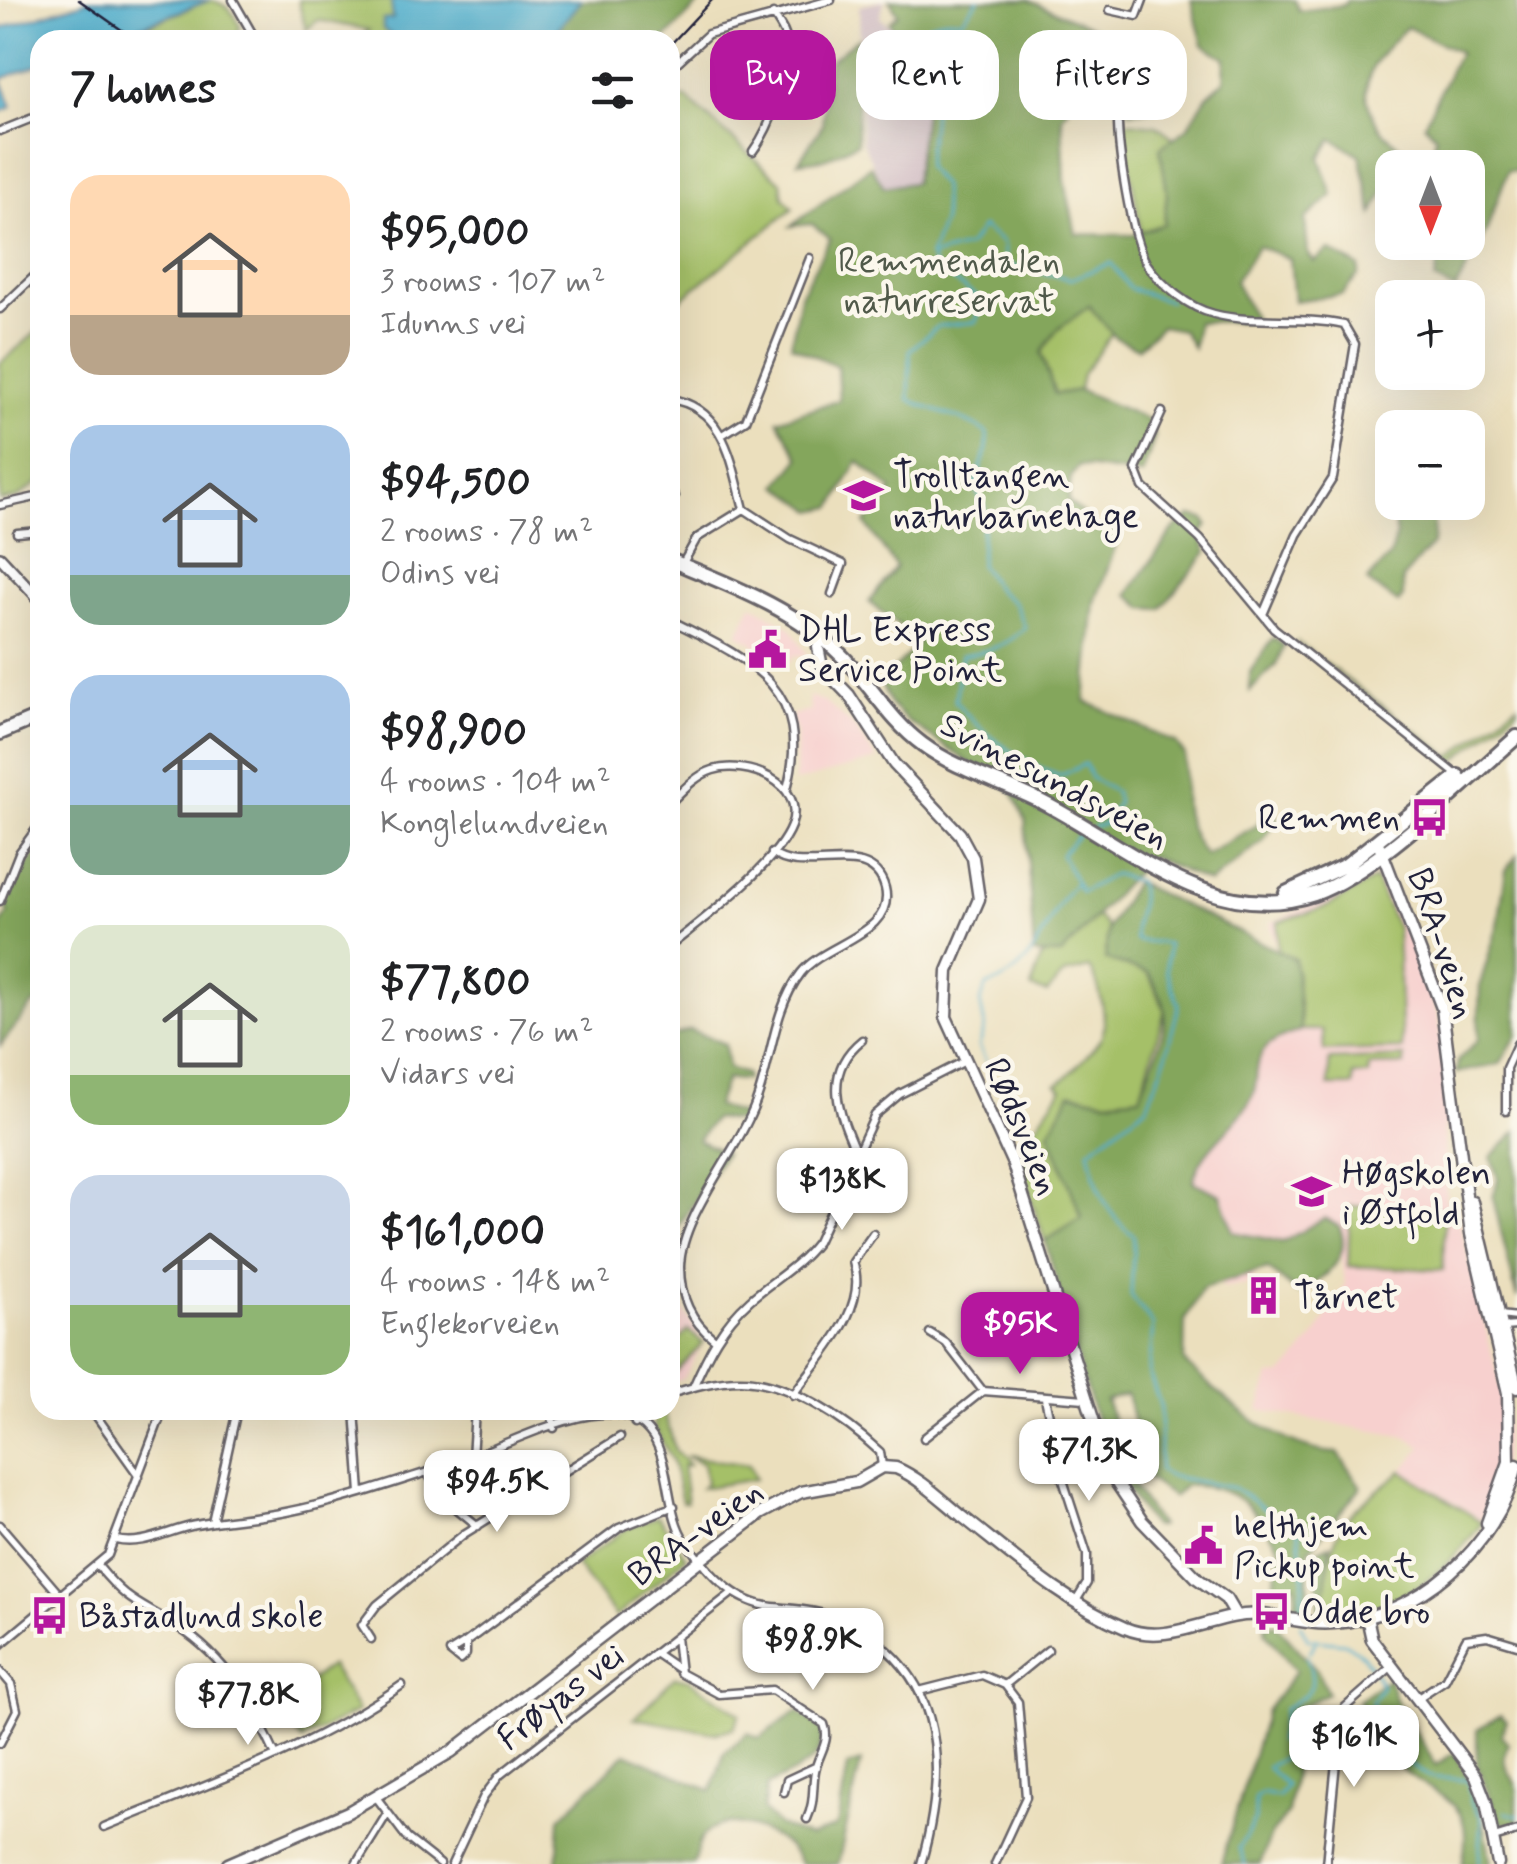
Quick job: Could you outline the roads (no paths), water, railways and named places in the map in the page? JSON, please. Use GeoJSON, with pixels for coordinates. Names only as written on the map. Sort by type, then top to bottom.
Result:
{"type":"FeatureCollection","features":[{"type":"Feature","properties":{"kind":"highway"},"geometry":{"type":"LineString","coordinates":[[680,565],[759,599],[828,642]]}},
{"type":"Feature","properties":{"kind":"highway","name":"Svinesundsveien"},"geometry":{"type":"LineString","coordinates":[[828,642],[923,744],[1086,826],[1190,886],[1239,898],[1289,892],[1313,884],[1379,847],[1517,734]]}},
{"type":"Feature","properties":{"kind":"highway"},"geometry":{"type":"LineString","coordinates":[[0,733],[30,720]]}},
{"type":"Feature","properties":{"kind":"highway","name":"Svinesundsveien"},"geometry":{"type":"LineString","coordinates":[[1379,847],[1458,776],[1517,734]]}},
{"type":"Feature","properties":{"kind":"main road","name":"Rødsveien"},"geometry":{"type":"LineString","coordinates":[[828,642],[818,647],[821,662],[894,764],[960,834],[973,858],[979,901],[948,971],[944,1000],[963,1062],[1014,1164],[1104,1457],[1125,1500],[1187,1568],[1226,1599],[1236,1616]]}},
{"type":"Feature","properties":{"kind":"main road","name":"BRA-veien"},"geometry":{"type":"LineString","coordinates":[[1379,847],[1442,1008],[1471,1234],[1496,1319],[1508,1393],[1511,1434],[1505,1476],[1481,1538]]}},
{"type":"Feature","properties":{"kind":"main road","name":"BRA-veien"},"geometry":{"type":"LineString","coordinates":[[1496,1319],[1504,1328],[1517,1388]]}},
{"type":"Feature","properties":{"kind":"main road","name":"BRA-veien"},"geometry":{"type":"LineString","coordinates":[[228,1864],[376,1797],[494,1722],[701,1559],[781,1502],[813,1489],[856,1482],[882,1467],[903,1471],[1076,1602],[1123,1627],[1147,1634],[1236,1616],[1332,1624],[1367,1617],[1426,1592],[1460,1564],[1500,1512],[1517,1465]]}},
{"type":"Feature","properties":{"kind":"main road"},"geometry":{"type":"LineString","coordinates":[[1367,1617],[1366,1627],[1388,1669],[1418,1698],[1476,1776],[1498,1864]]}},
{"type":"Feature","properties":{"kind":"street"},"geometry":{"type":"LineString","coordinates":[[233,0],[250,30]]}},
{"type":"Feature","properties":{"kind":"street"},"geometry":{"type":"LineString","coordinates":[[680,59],[708,34],[831,0]]}},
{"type":"Feature","properties":{"kind":"street"},"geometry":{"type":"LineString","coordinates":[[1110,10],[1138,16],[1144,0]]}},
{"type":"Feature","properties":{"kind":"street"},"geometry":{"type":"LineString","coordinates":[[753,151],[765,130],[787,55],[786,34],[774,14]]}},
{"type":"Feature","properties":{"kind":"street"},"geometry":{"type":"LineString","coordinates":[[0,130],[30,119]]}},
{"type":"Feature","properties":{"kind":"street"},"geometry":{"type":"LineString","coordinates":[[1119,120],[1141,249],[1163,281],[1204,311],[1333,322],[1344,325],[1355,344],[1330,485],[1297,536],[1264,612]]}},
{"type":"Feature","properties":{"kind":"street"},"geometry":{"type":"LineString","coordinates":[[722,434],[746,420],[810,258]]}},
{"type":"Feature","properties":{"kind":"street"},"geometry":{"type":"LineString","coordinates":[[0,309],[30,280]]}},
{"type":"Feature","properties":{"kind":"street"},"geometry":{"type":"LineString","coordinates":[[680,403],[704,413],[722,434],[744,510],[790,539],[843,564],[832,594]]}},
{"type":"Feature","properties":{"kind":"street"},"geometry":{"type":"LineString","coordinates":[[1162,412],[1140,456],[1139,482],[1200,539],[1288,640],[1452,767],[1458,776]]}},
{"type":"Feature","properties":{"kind":"street"},"geometry":{"type":"LineString","coordinates":[[0,505],[30,498]]}},
{"type":"Feature","properties":{"kind":"street"},"geometry":{"type":"LineString","coordinates":[[680,558],[697,538],[744,510]]}},
{"type":"Feature","properties":{"kind":"street"},"geometry":{"type":"LineString","coordinates":[[18,533],[30,532]]}},
{"type":"Feature","properties":{"kind":"street"},"geometry":{"type":"LineString","coordinates":[[0,557],[30,589]]}},
{"type":"Feature","properties":{"kind":"street"},"geometry":{"type":"LineString","coordinates":[[680,625],[735,652],[778,689],[792,727],[792,768],[786,791],[791,825],[772,853],[680,937]]}},
{"type":"Feature","properties":{"kind":"street"},"geometry":{"type":"LineString","coordinates":[[680,794],[702,775],[723,768],[776,779],[786,791]]}},
{"type":"Feature","properties":{"kind":"street"},"geometry":{"type":"LineString","coordinates":[[0,901],[19,853],[30,838]]}},
{"type":"Feature","properties":{"kind":"street"},"geometry":{"type":"LineString","coordinates":[[714,1339],[690,1315],[684,1292],[680,1267],[690,1227],[756,1103],[790,987],[825,951],[879,922],[886,904],[879,875],[868,864],[854,861],[792,865],[772,853]]}},
{"type":"Feature","properties":{"kind":"street"},"geometry":{"type":"LineString","coordinates":[[857,1156],[836,1104],[836,1088],[844,1061],[862,1040]]}},
{"type":"Feature","properties":{"kind":"street"},"geometry":{"type":"LineString","coordinates":[[1506,1110],[1506,1068],[1517,1044]]}},
{"type":"Feature","properties":{"kind":"street"},"geometry":{"type":"LineString","coordinates":[[693,1387],[714,1339],[751,1300],[804,1260],[830,1218],[875,1115],[888,1101],[963,1062]]}},
{"type":"Feature","properties":{"kind":"street"},"geometry":{"type":"LineString","coordinates":[[793,1395],[855,1301],[859,1278],[853,1262],[874,1234]]}},
{"type":"Feature","properties":{"kind":"street"},"geometry":{"type":"LineString","coordinates":[[1496,1319],[1517,1317]]}},
{"type":"Feature","properties":{"kind":"street"},"geometry":{"type":"LineString","coordinates":[[1504,1328],[1517,1326]]}},
{"type":"Feature","properties":{"kind":"street"},"geometry":{"type":"LineString","coordinates":[[930,1333],[946,1344],[982,1391]]}},
{"type":"Feature","properties":{"kind":"street"},"geometry":{"type":"LineString","coordinates":[[680,1391],[743,1380],[793,1395],[871,1444],[880,1452],[882,1467]]}},
{"type":"Feature","properties":{"kind":"street"},"geometry":{"type":"LineString","coordinates":[[924,1438],[982,1391],[1085,1398]]}},
{"type":"Feature","properties":{"kind":"street"},"geometry":{"type":"LineString","coordinates":[[1045,1398],[1064,1486],[1087,1554],[1086,1583],[1076,1602]]}},
{"type":"Feature","properties":{"kind":"street"},"geometry":{"type":"LineString","coordinates":[[99,1420],[139,1476]]}},
{"type":"Feature","properties":{"kind":"street"},"geometry":{"type":"LineString","coordinates":[[0,1645],[98,1566],[116,1540],[159,1420]]}},
{"type":"Feature","properties":{"kind":"street"},"geometry":{"type":"LineString","coordinates":[[212,1522],[235,1420]]}},
{"type":"Feature","properties":{"kind":"street"},"geometry":{"type":"LineString","coordinates":[[356,1420],[361,1492]]}},
{"type":"Feature","properties":{"kind":"street"},"geometry":{"type":"LineString","coordinates":[[472,1458],[474,1420]]}},
{"type":"Feature","properties":{"kind":"street"},"geometry":{"type":"LineString","coordinates":[[553,1420],[554,1428]]}},
{"type":"Feature","properties":{"kind":"street"},"geometry":{"type":"LineString","coordinates":[[116,1540],[136,1542],[212,1522],[290,1511],[472,1458],[584,1420]]}},
{"type":"Feature","properties":{"kind":"street"},"geometry":{"type":"LineString","coordinates":[[624,1420],[636,1424],[664,1458],[682,1535],[732,1593],[748,1603],[833,1617],[859,1630],[894,1657],[919,1691],[938,1742],[939,1769],[921,1864]]}},
{"type":"Feature","properties":{"kind":"street"},"geometry":{"type":"LineString","coordinates":[[636,1424],[639,1420]]}},
{"type":"Feature","properties":{"kind":"street"},"geometry":{"type":"LineString","coordinates":[[370,1640],[362,1625],[377,1605],[478,1526],[620,1437]]}},
{"type":"Feature","properties":{"kind":"street"},"geometry":{"type":"LineString","coordinates":[[426,1472],[441,1496],[478,1526]]}},
{"type":"Feature","properties":{"kind":"street"},"geometry":{"type":"LineString","coordinates":[[466,1642],[619,1528],[674,1506]]}},
{"type":"Feature","properties":{"kind":"street"},"geometry":{"type":"LineString","coordinates":[[0,1526],[60,1594]]}},
{"type":"Feature","properties":{"kind":"street"},"geometry":{"type":"LineString","coordinates":[[98,1566],[127,1600],[178,1626],[228,1672],[248,1694],[276,1756]]}},
{"type":"Feature","properties":{"kind":"street","name":"Frøyas vei"},"geometry":{"type":"LineString","coordinates":[[452,1864],[484,1796],[500,1775],[732,1593]]}},
{"type":"Feature","properties":{"kind":"street"},"geometry":{"type":"LineString","coordinates":[[1418,1698],[1444,1680],[1466,1639],[1488,1636],[1517,1645]]}},
{"type":"Feature","properties":{"kind":"street"},"geometry":{"type":"LineString","coordinates":[[676,1637],[676,1668]]}},
{"type":"Feature","properties":{"kind":"street"},"geometry":{"type":"LineString","coordinates":[[1004,1684],[1048,1650]]}},
{"type":"Feature","properties":{"kind":"street"},"geometry":{"type":"LineString","coordinates":[[656,1653],[719,1694],[772,1690],[804,1708],[827,1732],[815,1766],[814,1804],[808,1819]]}},
{"type":"Feature","properties":{"kind":"street"},"geometry":{"type":"LineString","coordinates":[[1326,1864],[1341,1711],[1388,1669]]}},
{"type":"Feature","properties":{"kind":"street"},"geometry":{"type":"LineString","coordinates":[[0,1671],[14,1692],[17,1710],[0,1742]]}},
{"type":"Feature","properties":{"kind":"street"},"geometry":{"type":"LineString","coordinates":[[919,1691],[982,1675],[1004,1684],[1022,1712],[1026,1797],[995,1864]]}},
{"type":"Feature","properties":{"kind":"street"},"geometry":{"type":"LineString","coordinates":[[104,1827],[276,1756],[357,1716],[402,1685]]}},
{"type":"Feature","properties":{"kind":"street"},"geometry":{"type":"LineString","coordinates":[[784,1792],[787,1780],[815,1766]]}},
{"type":"Feature","properties":{"kind":"street"},"geometry":{"type":"LineString","coordinates":[[376,1797],[428,1860],[440,1864]]}},
{"type":"Feature","properties":{"kind":"street"},"geometry":{"type":"LineString","coordinates":[[356,1864],[387,1814]]}},
{"type":"Feature","properties":{"kind":"street"},"geometry":{"type":"LineString","coordinates":[[1494,1838],[1517,1831]]}},
{"type":"Feature","properties":{"kind":"water"},"geometry":{"type":"Polygon","coordinates":[[[89,0],[210,0],[130,30],[30,30],[30,68],[1,79],[12,107],[0,112],[0,29],[89,0]]]}},
{"type":"Feature","properties":{"kind":"water"},"geometry":{"type":"Polygon","coordinates":[[[391,0],[581,0],[557,30],[383,29],[383,20],[393,19],[391,0]]]}},
{"type":"Feature","properties":{"kind":"waterway"},"geometry":{"type":"LineString","coordinates":[[978,0],[962,20],[941,20],[929,25],[922,46],[933,104],[926,167],[942,186],[943,220],[930,256],[935,269],[982,300],[976,322],[938,326],[910,350],[909,399],[987,433],[987,448],[975,486],[984,506],[980,565],[998,591],[1014,603],[1025,627],[996,647],[962,655],[955,701],[977,724],[1031,763],[1060,776],[1085,764],[1091,778],[1115,792],[1118,802],[1104,824],[1093,827]]}},
{"type":"Feature","properties":{"kind":"waterway"},"geometry":{"type":"LineString","coordinates":[[933,256],[969,246],[982,227],[1003,243],[1005,264],[1071,279],[1111,263],[1130,289],[1170,301]]}},
{"type":"Feature","properties":{"kind":"waterway"},"geometry":{"type":"LineString","coordinates":[[1081,832],[1061,854],[1081,892],[1115,874],[1138,882],[1136,940],[1168,944],[1166,971],[1179,1005],[1164,1063],[1147,1106],[1089,1150],[1103,1198],[1115,1218],[1134,1236],[1131,1295],[1153,1325],[1149,1373],[1161,1408],[1159,1471],[1234,1488],[1299,1532],[1304,1580],[1300,1616]]}},
{"type":"Feature","properties":{"kind":"waterway"},"geometry":{"type":"LineString","coordinates":[[986,1062],[979,1046],[985,1027],[980,1002],[987,986],[1019,968],[1075,883]]}},
{"type":"Feature","properties":{"kind":"waterway"},"geometry":{"type":"LineString","coordinates":[[1300,1624],[1308,1639],[1345,1643],[1364,1656],[1382,1686],[1372,1701],[1376,1712],[1386,1734],[1409,1763],[1433,1777],[1468,1780],[1470,1800],[1482,1818],[1479,1864]]}},
{"type":"Feature","properties":{"kind":"waterway"},"geometry":{"type":"LineString","coordinates":[[1310,1652],[1315,1643]]}},
{"type":"Feature","properties":{"kind":"waterway"},"geometry":{"type":"LineString","coordinates":[[1245,1864],[1239,1848],[1255,1820],[1255,1798],[1262,1793],[1278,1797],[1286,1785],[1267,1767],[1288,1755],[1290,1747],[1279,1741],[1284,1709],[1310,1689],[1312,1677],[1307,1656]]}},
{"type":"Feature","properties":{"kind":"waterway"},"geometry":{"type":"LineString","coordinates":[[1506,1812],[1517,1815]]}},
{"type":"Feature","properties":{"kind":"railway"},"geometry":{"type":"LineString","coordinates":[[79,0],[122,30]]}},
{"type":"Feature","properties":{"kind":"railway"},"geometry":{"type":"LineString","coordinates":[[680,34],[712,0]]}},
{"type":"Feature","properties":{"kind":"place","name":"Trolltangen naturbarnehage"},"geometry":{"type":"Point","coordinates":[863,495]}},
{"type":"Feature","properties":{"kind":"place","name":"DHL Express Service Point"},"geometry":{"type":"Point","coordinates":[768,649]}},
{"type":"Feature","properties":{"kind":"place","name":"Remmen"},"geometry":{"type":"Point","coordinates":[1430,817]}},
{"type":"Feature","properties":{"kind":"place","name":"Høgskolen i Østfold"},"geometry":{"type":"Point","coordinates":[1312,1192]}},
{"type":"Feature","properties":{"kind":"place","name":"Tårnet"},"geometry":{"type":"Point","coordinates":[1264,1296]}},
{"type":"Feature","properties":{"kind":"place","name":"helthjem Pickup point"},"geometry":{"type":"Point","coordinates":[1204,1545]}},
{"type":"Feature","properties":{"kind":"place","name":"Odde bro"},"geometry":{"type":"Point","coordinates":[1271,1611]}},
{"type":"Feature","properties":{"kind":"place","name":"Båstadlund skole"},"geometry":{"type":"Point","coordinates":[49,1615]}},
{"type":"Feature","properties":{"kind":"park label","name":"Remmendalen naturreservat"},"geometry":{"type":"Point","coordinates":[949,280]}}]}
